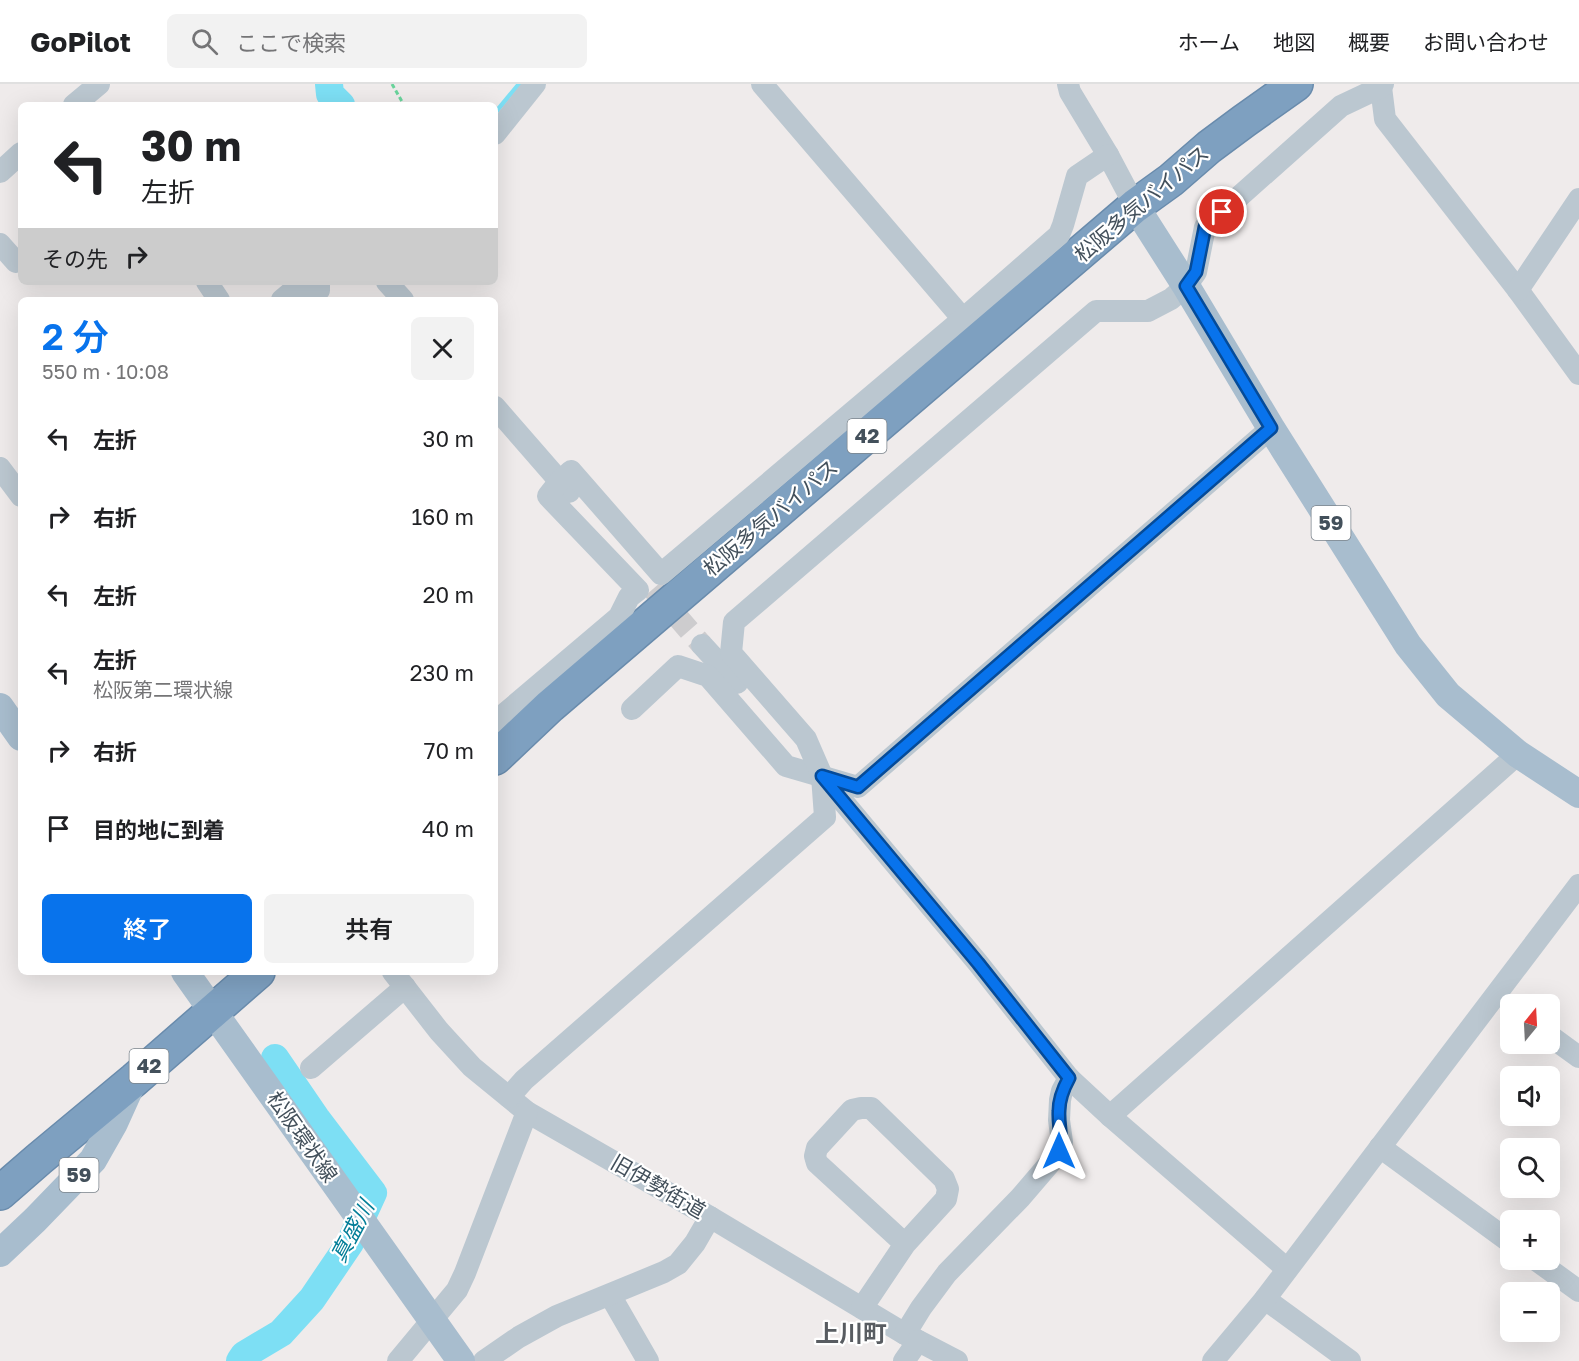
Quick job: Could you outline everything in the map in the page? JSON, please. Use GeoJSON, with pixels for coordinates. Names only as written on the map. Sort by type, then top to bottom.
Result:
{"type":"FeatureCollection","features":[{"type":"Feature","properties":{"kind":"highway","name":"松阪多気バイパス"},"geometry":{"type":"LineString","coordinates":[[1244,121],[1286,84]]}},
{"type":"Feature","properties":{"kind":"highway","name":"松阪多気バイパス"},"geometry":{"type":"LineString","coordinates":[[498,755],[550,706],[1135,206],[1171,180],[1209,147],[1296,84]]}},
{"type":"Feature","properties":{"kind":"highway","name":"42"},"geometry":{"type":"LineString","coordinates":[[0,1193],[255,975]]}},
{"type":"Feature","properties":{"kind":"main road","name":"59"},"geometry":{"type":"LineString","coordinates":[[1135,206],[1408,645],[1448,695],[1518,754],[1579,794]]}},
{"type":"Feature","properties":{"kind":"main road"},"geometry":{"type":"LineString","coordinates":[[0,707],[18,733]]}},
{"type":"Feature","properties":{"kind":"main road","name":"松阪環状線"},"geometry":{"type":"LineString","coordinates":[[187,975],[461,1361]]}},
{"type":"Feature","properties":{"kind":"main road","name":"59"},"geometry":{"type":"LineString","coordinates":[[0,1253],[35,1221],[93,1160],[114,1123],[134,1080]]}},
{"type":"Feature","properties":{"kind":"street"},"geometry":{"type":"LineString","coordinates":[[498,130],[535,84]]}},
{"type":"Feature","properties":{"kind":"street"},"geometry":{"type":"LineString","coordinates":[[762,84],[963,319]]}},
{"type":"Feature","properties":{"kind":"street"},"geometry":{"type":"LineString","coordinates":[[1068,84],[1070,92],[1108,155],[1135,206]]}},
{"type":"Feature","properties":{"kind":"street"},"geometry":{"type":"LineString","coordinates":[[509,1097],[524,1080],[825,817],[822,776],[806,739],[731,653],[734,622],[1096,311],[1148,311],[1171,299],[1186,286],[1196,272],[1205,227],[1341,106],[1382,86],[1385,119],[1518,290],[1579,374]]}},
{"type":"Feature","properties":{"kind":"street"},"geometry":{"type":"LineString","coordinates":[[498,719],[619,617],[629,597],[638,590],[548,495],[559,482],[571,471],[661,574],[1059,235],[1077,176],[1108,155]]}},
{"type":"Feature","properties":{"kind":"street"},"geometry":{"type":"LineString","coordinates":[[0,172],[18,156]]}},
{"type":"Feature","properties":{"kind":"street"},"geometry":{"type":"LineString","coordinates":[[1518,290],[1579,199]]}},
{"type":"Feature","properties":{"kind":"street"},"geometry":{"type":"LineString","coordinates":[[0,244],[16,262]]}},
{"type":"Feature","properties":{"kind":"street"},"geometry":{"type":"LineString","coordinates":[[390,285],[400,297]]}},
{"type":"Feature","properties":{"kind":"street"},"geometry":{"type":"LineString","coordinates":[[289,295],[319,286]]}},
{"type":"Feature","properties":{"kind":"street"},"geometry":{"type":"LineString","coordinates":[[498,411],[653,589]]}},
{"type":"Feature","properties":{"kind":"street"},"geometry":{"type":"LineString","coordinates":[[632,710],[678,666],[708,676],[786,766],[858,787],[1271,428]]}},
{"type":"Feature","properties":{"kind":"street"},"geometry":{"type":"LineString","coordinates":[[0,468],[18,492]]}},
{"type":"Feature","properties":{"kind":"street"},"geometry":{"type":"LineString","coordinates":[[702,645],[822,776],[978,963],[1069,1078],[1287,1269]]}},
{"type":"Feature","properties":{"kind":"street"},"geometry":{"type":"LineString","coordinates":[[1110,1116],[1518,754]]}},
{"type":"Feature","properties":{"kind":"street"},"geometry":{"type":"LineString","coordinates":[[1507,994],[1579,885]]}},
{"type":"Feature","properties":{"kind":"street"},"geometry":{"type":"LineString","coordinates":[[311,1068],[399,980]]}},
{"type":"Feature","properties":{"kind":"street","name":"旧伊勢街道"},"geometry":{"type":"LineString","coordinates":[[399,980],[472,1068],[528,1112],[710,1217],[911,1338],[957,1361]]}},
{"type":"Feature","properties":{"kind":"street"},"geometry":{"type":"LineString","coordinates":[[1213,1361],[1265,1299],[1380,1148],[1500,1004]]}},
{"type":"Feature","properties":{"kind":"street"},"geometry":{"type":"LineString","coordinates":[[1560,1044],[1579,1058]]}},
{"type":"Feature","properties":{"kind":"street"},"geometry":{"type":"LineString","coordinates":[[904,1361],[921,1308],[947,1273],[1035,1182],[1056,1156],[1062,1142],[1059,1120],[1060,1100],[1069,1078]]}},
{"type":"Feature","properties":{"kind":"street"},"geometry":{"type":"LineString","coordinates":[[862,1308],[905,1244],[946,1198],[948,1189],[944,1179],[871,1108],[852,1110],[817,1148],[815,1156],[817,1163],[905,1244]]}},
{"type":"Feature","properties":{"kind":"street"},"geometry":{"type":"LineString","coordinates":[[398,1361],[457,1290],[528,1112]]}},
{"type":"Feature","properties":{"kind":"street"},"geometry":{"type":"LineString","coordinates":[[1380,1148],[1500,1235]]}},
{"type":"Feature","properties":{"kind":"street"},"geometry":{"type":"LineString","coordinates":[[484,1361],[519,1337],[557,1316],[664,1272],[678,1264],[695,1243],[710,1217]]}},
{"type":"Feature","properties":{"kind":"street"},"geometry":{"type":"LineString","coordinates":[[1550,1270],[1579,1291]]}},
{"type":"Feature","properties":{"kind":"street"},"geometry":{"type":"LineString","coordinates":[[610,1295],[648,1361]]}},
{"type":"Feature","properties":{"kind":"street"},"geometry":{"type":"LineString","coordinates":[[1265,1299],[1350,1361]]}},
{"type":"Feature","properties":{"kind":"path"},"geometry":{"type":"LineString","coordinates":[[392,84],[402,102]]}},
{"type":"Feature","properties":{"kind":"waterway","name":"真盛川"},"geometry":{"type":"LineString","coordinates":[[329,84],[330,94],[338,102]]}},
{"type":"Feature","properties":{"kind":"waterway"},"geometry":{"type":"LineString","coordinates":[[498,109],[519,84]]}},
{"type":"Feature","properties":{"kind":"waterway","name":"真盛川"},"geometry":{"type":"LineString","coordinates":[[240,1361],[244,1355],[281,1333],[312,1299],[350,1243],[373,1193],[316,1118],[275,1058]]}},
{"type":"Feature","properties":{"kind":"tunnel"},"geometry":{"type":"LineString","coordinates":[[653,589],[702,645]]}},
{"type":"Feature","properties":{"kind":"district","name":"上川町"},"geometry":{"type":"Point","coordinates":[851,1334]}},
{"type":"Feature","properties":{"kind":"route"},"geometry":{"type":"LineString","coordinates":[[1059,1151],[1062,1142],[1059,1110],[1062,1091],[1069,1078],[978,963],[822,776],[858,787],[1271,428],[1186,286],[1196,272],[1205,227],[1222,212]]}}]}
